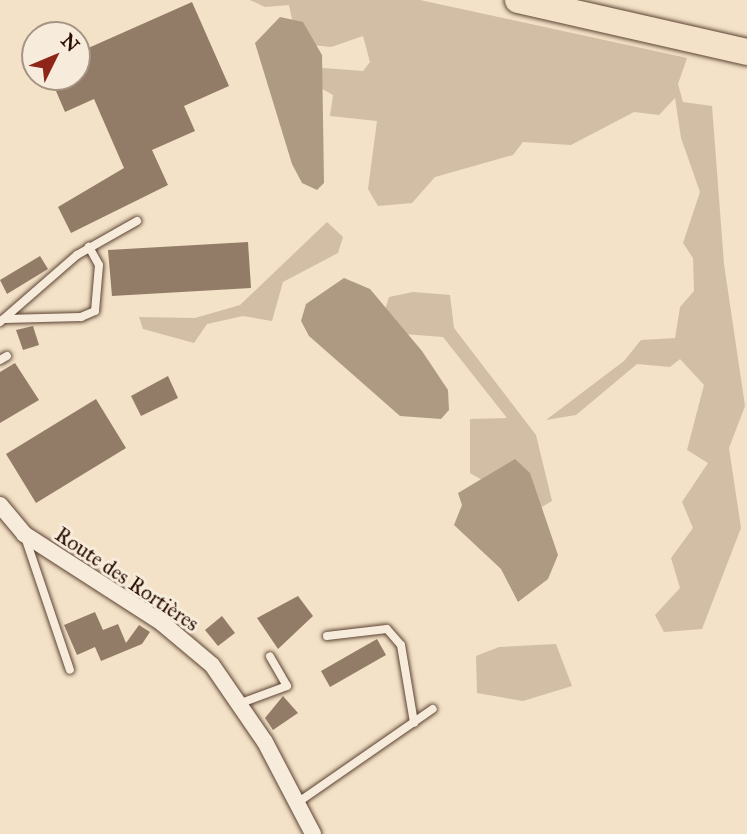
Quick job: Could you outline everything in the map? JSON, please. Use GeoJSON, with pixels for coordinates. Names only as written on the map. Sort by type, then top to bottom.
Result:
{"type":"FeatureCollection","features":[{"type":"Feature","properties":{"kind":"main road"},"geometry":{"type":"LineString","coordinates":[[518,0],[747,52]]}},
{"type":"Feature","properties":{"kind":"street","name":"Route des Rortières"},"geometry":{"type":"LineString","coordinates":[[0,505],[24,534],[162,623],[212,665],[241,703],[313,834]]}},
{"type":"Feature","properties":{"kind":"lane"},"geometry":{"type":"LineString","coordinates":[[2,320],[89,247],[137,221]]}},
{"type":"Feature","properties":{"kind":"lane"},"geometry":{"type":"LineString","coordinates":[[2,320],[81,317],[95,311],[99,265],[89,247]]}},
{"type":"Feature","properties":{"kind":"lane"},"geometry":{"type":"LineString","coordinates":[[24,534],[70,670]]}},
{"type":"Feature","properties":{"kind":"lane"},"geometry":{"type":"LineString","coordinates":[[327,636],[387,629],[401,645],[414,723]]}},
{"type":"Feature","properties":{"kind":"lane"},"geometry":{"type":"LineString","coordinates":[[241,703],[287,686],[270,656]]}},
{"type":"Feature","properties":{"kind":"lane"},"geometry":{"type":"LineString","coordinates":[[298,803],[433,709]]}},
{"type":"Feature","properties":{"kind":"shaded area"},"geometry":{"type":"Polygon","coordinates":[[[250,0],[420,0],[687,58],[678,84],[683,102],[712,106],[724,264],[745,406],[729,448],[741,528],[702,629],[664,632],[655,615],[680,588],[671,558],[693,528],[682,502],[708,463],[687,450],[704,385],[680,359],[670,367],[637,364],[576,415],[546,420],[624,361],[641,340],[675,338],[680,307],[694,291],[693,258],[683,243],[700,192],[681,138],[675,98],[659,115],[634,112],[571,145],[523,142],[513,155],[435,177],[412,203],[378,206],[368,189],[377,121],[330,116],[333,95],[305,79],[310,67],[363,71],[370,62],[363,36],[331,47],[312,45],[293,24],[289,5],[265,7],[250,0]]]}},
{"type":"Feature","properties":{"kind":"shaded area"},"geometry":{"type":"Polygon","coordinates":[[[280,17],[303,22],[322,55],[324,183],[317,190],[302,183],[292,164],[255,43],[280,17]]]}},
{"type":"Feature","properties":{"kind":"shaded area"},"geometry":{"type":"Polygon","coordinates":[[[327,222],[343,237],[338,253],[283,282],[272,321],[243,316],[207,324],[194,343],[143,329],[139,317],[195,318],[240,305],[327,222]]]}},
{"type":"Feature","properties":{"kind":"shaded area"},"geometry":{"type":"Polygon","coordinates":[[[344,278],[370,289],[422,351],[448,390],[449,410],[441,419],[400,416],[309,336],[301,321],[306,304],[344,278]]]}},
{"type":"Feature","properties":{"kind":"shaded area"},"geometry":{"type":"Polygon","coordinates":[[[413,292],[450,295],[454,328],[536,435],[552,501],[535,511],[470,473],[470,419],[507,418],[443,337],[378,332],[389,297],[413,292]]]}},
{"type":"Feature","properties":{"kind":"shaded area"},"geometry":{"type":"Polygon","coordinates":[[[515,459],[530,473],[558,555],[548,579],[518,602],[501,569],[454,525],[462,505],[458,493],[515,459]]]}},
{"type":"Feature","properties":{"kind":"shaded area"},"geometry":{"type":"Polygon","coordinates":[[[556,644],[572,686],[523,701],[477,693],[476,656],[499,647],[556,644]]]}},
{"type":"Feature","properties":{"kind":"building"},"geometry":{"type":"Polygon","coordinates":[[[192,2],[229,86],[184,106],[195,131],[152,150],[168,185],[71,233],[58,207],[124,168],[94,99],[65,112],[56,91],[91,91],[91,47],[192,2]]]}},
{"type":"Feature","properties":{"kind":"building"},"geometry":{"type":"Polygon","coordinates":[[[248,242],[251,288],[112,296],[108,250],[248,242]]]}},
{"type":"Feature","properties":{"kind":"building"},"geometry":{"type":"Polygon","coordinates":[[[40,256],[48,269],[7,294],[0,280],[40,256]]]}},
{"type":"Feature","properties":{"kind":"building"},"geometry":{"type":"Polygon","coordinates":[[[33,326],[39,345],[23,350],[16,330],[33,326]]]}},
{"type":"Feature","properties":{"kind":"building"},"geometry":{"type":"Polygon","coordinates":[[[15,363],[39,400],[0,423],[0,372],[15,363]]]}},
{"type":"Feature","properties":{"kind":"building"},"geometry":{"type":"Polygon","coordinates":[[[168,376],[178,398],[141,416],[131,396],[168,376]]]}},
{"type":"Feature","properties":{"kind":"building"},"geometry":{"type":"Polygon","coordinates":[[[96,399],[126,448],[36,503],[6,454],[96,399]]]}},
{"type":"Feature","properties":{"kind":"building"},"geometry":{"type":"Polygon","coordinates":[[[298,596],[313,616],[278,649],[257,618],[298,596]]]}},
{"type":"Feature","properties":{"kind":"building"},"geometry":{"type":"Polygon","coordinates":[[[95,612],[103,630],[118,624],[126,643],[139,625],[150,632],[142,644],[101,661],[95,647],[77,655],[64,625],[95,612]]]}},
{"type":"Feature","properties":{"kind":"building"},"geometry":{"type":"Polygon","coordinates":[[[222,616],[235,633],[218,646],[205,630],[222,616]]]}},
{"type":"Feature","properties":{"kind":"building"},"geometry":{"type":"Polygon","coordinates":[[[377,639],[386,655],[330,687],[321,671],[377,639]]]}},
{"type":"Feature","properties":{"kind":"building"},"geometry":{"type":"Polygon","coordinates":[[[283,696],[298,713],[273,730],[265,718],[283,696]]]}}]}
